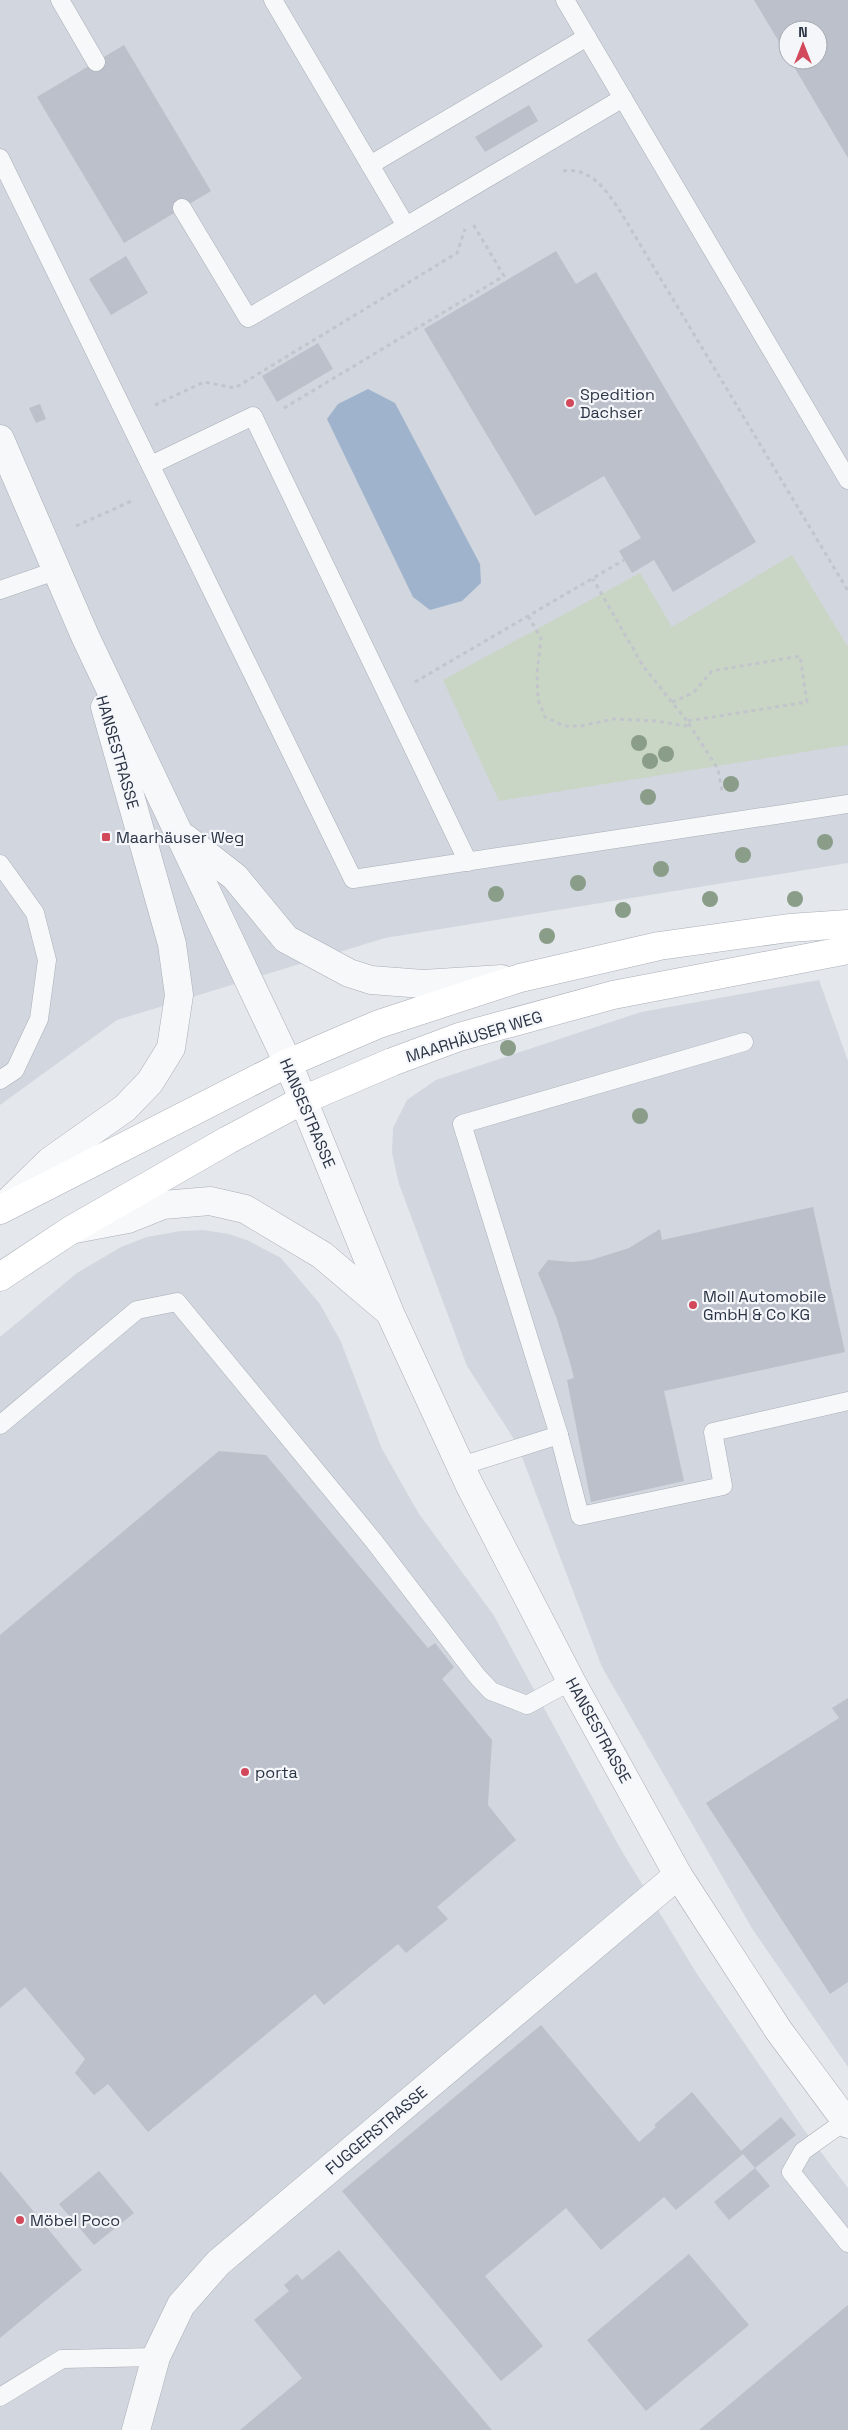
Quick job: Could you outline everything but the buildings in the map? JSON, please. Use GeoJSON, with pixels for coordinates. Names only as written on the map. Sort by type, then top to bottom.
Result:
{"type":"FeatureCollection","features":[{"type":"Feature","properties":{"kind":"main road"},"geometry":{"type":"LineString","coordinates":[[0,1210],[288,1063],[379,1024],[520,978],[659,946],[789,928],[848,924]]}},
{"type":"Feature","properties":{"kind":"main road","name":"MAARHÄUSER WEG"},"geometry":{"type":"LineString","coordinates":[[0,1277],[71,1230],[228,1140],[303,1100],[392,1062],[459,1037],[613,995],[848,950]]}},
{"type":"Feature","properties":{"kind":"street","name":"HANSESTRASSE"},"geometry":{"type":"LineString","coordinates":[[0,440],[7,471],[58,570],[85,636],[288,1063],[390,1313],[461,1466],[572,1681],[678,1875],[778,2031],[847,2122]]}},
{"type":"Feature","properties":{"kind":"street","name":"HANSESTRASSE"},"geometry":{"type":"LineString","coordinates":[[0,1210],[50,1161],[125,1108],[150,1082],[171,1048],[178,1004],[179,995],[172,944],[85,636]]}},
{"type":"Feature","properties":{"kind":"street","name":"HANSESTRASSE"},"geometry":{"type":"LineString","coordinates":[[180,834],[235,877],[286,939],[349,973],[371,980],[423,984],[520,978]]}},
{"type":"Feature","properties":{"kind":"street","name":"HANSESTRASSE"},"geometry":{"type":"LineString","coordinates":[[71,1230],[128,1219],[163,1205],[210,1201],[245,1209],[322,1255],[390,1313]]}},
{"type":"Feature","properties":{"kind":"street","name":"FUGGERSTRASSE"},"geometry":{"type":"LineString","coordinates":[[136,2430],[156,2357],[181,2304],[218,2263],[678,1875]]}},
{"type":"Feature","properties":{"kind":"lane"},"geometry":{"type":"LineString","coordinates":[[60,0],[96,62]]}},
{"type":"Feature","properties":{"kind":"lane"},"geometry":{"type":"LineString","coordinates":[[272,0],[406,226]]}},
{"type":"Feature","properties":{"kind":"lane"},"geometry":{"type":"LineString","coordinates":[[565,0],[848,480]]}},
{"type":"Feature","properties":{"kind":"lane"},"geometry":{"type":"LineString","coordinates":[[370,165],[587,37]]}},
{"type":"Feature","properties":{"kind":"lane"},"geometry":{"type":"LineString","coordinates":[[182,208],[248,318],[623,98]]}},
{"type":"Feature","properties":{"kind":"lane"},"geometry":{"type":"LineString","coordinates":[[0,158],[353,879],[848,804]]}},
{"type":"Feature","properties":{"kind":"lane"},"geometry":{"type":"LineString","coordinates":[[151,465],[253,416],[468,862]]}},
{"type":"Feature","properties":{"kind":"lane"},"geometry":{"type":"LineString","coordinates":[[0,590],[58,570]]}},
{"type":"Feature","properties":{"kind":"lane"},"geometry":{"type":"LineString","coordinates":[[0,864],[36,913],[47,960],[39,1019],[15,1070],[0,1080]]}},
{"type":"Feature","properties":{"kind":"lane"},"geometry":{"type":"LineString","coordinates":[[744,1042],[462,1124],[559,1435],[580,1516],[723,1486],[713,1432],[848,1401]]}},
{"type":"Feature","properties":{"kind":"lane"},"geometry":{"type":"LineString","coordinates":[[0,1425],[138,1310],[177,1302],[373,1540],[491,1692],[527,1705],[572,1681]]}},
{"type":"Feature","properties":{"kind":"lane"},"geometry":{"type":"LineString","coordinates":[[461,1466],[559,1435]]}},
{"type":"Feature","properties":{"kind":"lane"},"geometry":{"type":"LineString","coordinates":[[847,2122],[803,2151],[791,2172],[848,2242]]}},
{"type":"Feature","properties":{"kind":"lane"},"geometry":{"type":"LineString","coordinates":[[0,2397],[62,2359],[156,2357]]}},
{"type":"Feature","properties":{"kind":"path"},"geometry":{"type":"LineString","coordinates":[[555,175],[564,170],[574,171],[590,176],[602,185],[620,211],[848,591]]}},
{"type":"Feature","properties":{"kind":"path"},"geometry":{"type":"LineString","coordinates":[[128,418],[204,382],[235,388],[457,253],[463,230],[481,220]]}},
{"type":"Feature","properties":{"kind":"path"},"geometry":{"type":"LineString","coordinates":[[258,424],[504,276],[472,224]]}},
{"type":"Feature","properties":{"kind":"path"},"geometry":{"type":"LineString","coordinates":[[389,697],[624,560]]}},
{"type":"Feature","properties":{"kind":"path"},"geometry":{"type":"LineString","coordinates":[[593,579],[643,666],[687,721],[718,769],[726,822]]}},
{"type":"Feature","properties":{"kind":"path"},"geometry":{"type":"LineString","coordinates":[[528,616],[541,638],[537,674],[538,700],[545,717],[564,726],[582,726],[614,719],[656,721],[686,726],[687,721]]}},
{"type":"Feature","properties":{"kind":"path"},"geometry":{"type":"LineString","coordinates":[[672,702],[693,693],[712,671],[800,656],[807,702],[687,721]]}},
{"type":"Feature","properties":{"kind":"shaded area"},"geometry":{"type":"Polygon","coordinates":[[[0,0],[848,0],[848,863],[385,938],[117,1020],[0,1105],[0,0]]]}},
{"type":"Feature","properties":{"kind":"shaded area"},"geometry":{"type":"Polygon","coordinates":[[[819,980],[848,1061],[848,2067],[753,1930],[602,1667],[517,1444],[467,1366],[399,1184],[392,1153],[393,1128],[407,1100],[436,1080],[641,1012],[819,980]]]}},
{"type":"Feature","properties":{"kind":"shaded area"},"geometry":{"type":"Polygon","coordinates":[[[203,1230],[229,1234],[249,1241],[281,1258],[320,1304],[341,1342],[382,1449],[419,1514],[493,1614],[620,1848],[697,1974],[802,2127],[848,2188],[848,2430],[0,2430],[0,1337],[77,1273],[121,1247],[147,1237],[181,1231],[203,1230]]]}},
{"type":"Feature","properties":{"kind":"green space"},"geometry":{"type":"Polygon","coordinates":[[[792,555],[848,647],[848,745],[499,801],[443,680],[640,573],[672,627],[792,555]]]}},
{"type":"Feature","properties":{"kind":"water"},"geometry":{"type":"Polygon","coordinates":[[[368,389],[395,403],[480,564],[481,583],[462,601],[430,610],[413,597],[327,419],[338,404],[368,389]]]}},
{"type":"Feature","properties":{"kind":"place","name":"Spedition Dachser"},"geometry":{"type":"Point","coordinates":[570,403]}},
{"type":"Feature","properties":{"kind":"place","name":"Maarhäuser Weg"},"geometry":{"type":"Point","coordinates":[106,837]}},
{"type":"Feature","properties":{"kind":"place","name":"Moll Automobile GmbH & Co KG"},"geometry":{"type":"Point","coordinates":[693,1305]}},
{"type":"Feature","properties":{"kind":"place","name":"porta"},"geometry":{"type":"Point","coordinates":[245,1772]}},
{"type":"Feature","properties":{"kind":"place","name":"Möbel Poco"},"geometry":{"type":"Point","coordinates":[20,2220]}}]}
